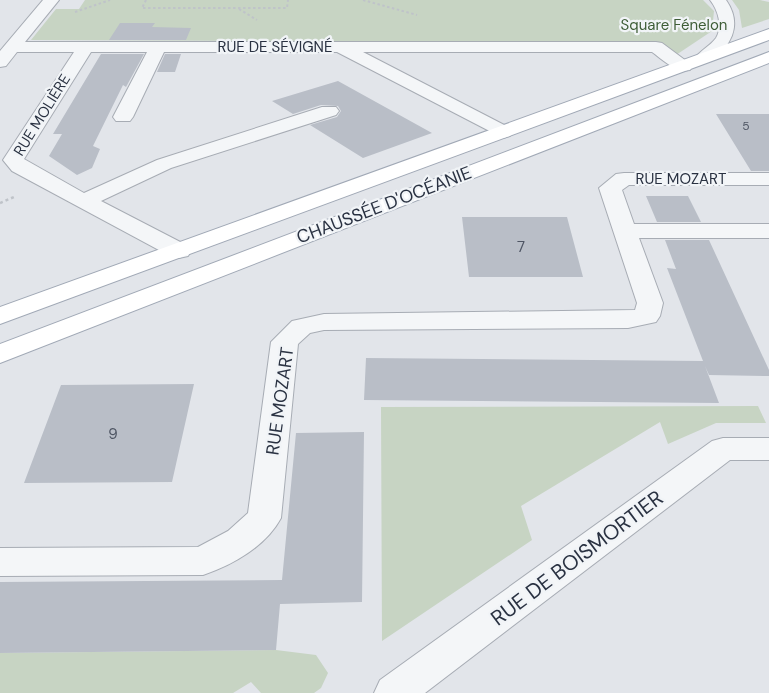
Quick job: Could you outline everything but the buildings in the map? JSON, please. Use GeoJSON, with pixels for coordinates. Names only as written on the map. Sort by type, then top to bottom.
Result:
{"type":"FeatureCollection","features":[{"type":"Feature","properties":{"kind":"main road","name":"CHAUSSÉE D'OCÉANIE"},"geometry":{"type":"LineString","coordinates":[[0,316],[769,34]]}},
{"type":"Feature","properties":{"kind":"main road","name":"CHAUSSÉE D'OCÉANIE"},"geometry":{"type":"LineString","coordinates":[[0,354],[769,57]]}},
{"type":"Feature","properties":{"kind":"street"},"geometry":{"type":"LineString","coordinates":[[0,62],[51,0]]}},
{"type":"Feature","properties":{"kind":"street"},"geometry":{"type":"LineString","coordinates":[[340,47],[656,47],[694,62],[724,37],[727,20],[723,5],[718,0]]}},
{"type":"Feature","properties":{"kind":"street","name":"RUE MOLIÈRE"},"geometry":{"type":"LineString","coordinates":[[14,47],[86,47]]}},
{"type":"Feature","properties":{"kind":"street","name":"RUE MOLIÈRE"},"geometry":{"type":"LineString","coordinates":[[86,47],[13,160],[19,167],[179,251]]}},
{"type":"Feature","properties":{"kind":"street","name":"RUE DE SÉVIGNÉ"},"geometry":{"type":"LineString","coordinates":[[86,47],[340,47],[503,132]]}},
{"type":"Feature","properties":{"kind":"street"},"geometry":{"type":"LineString","coordinates":[[123,117],[158,47]]}},
{"type":"Feature","properties":{"kind":"street"},"geometry":{"type":"LineString","coordinates":[[84,201],[164,164],[329,111]]}},
{"type":"Feature","properties":{"kind":"street","name":"RUE MOZART"},"geometry":{"type":"LineString","coordinates":[[0,562],[203,561],[240,541],[264,518],[285,342],[301,327],[324,322],[628,320],[646,316],[650,303],[610,188],[624,180],[769,179]]}},
{"type":"Feature","properties":{"kind":"street"},"geometry":{"type":"LineString","coordinates":[[625,231],[769,231]]}},
{"type":"Feature","properties":{"kind":"street","name":"RUE DE BOISMORTIER"},"geometry":{"type":"LineString","coordinates":[[394,693],[723,449],[769,450]]}},
{"type":"Feature","properties":{"kind":"path"},"geometry":{"type":"LineString","coordinates":[[72,12],[79,12],[110,0]]}},
{"type":"Feature","properties":{"kind":"path"},"geometry":{"type":"LineString","coordinates":[[146,0],[142,8],[287,8],[288,0]]}},
{"type":"Feature","properties":{"kind":"path"},"geometry":{"type":"LineString","coordinates":[[363,0],[416,15]]}},
{"type":"Feature","properties":{"kind":"path"},"geometry":{"type":"LineString","coordinates":[[238,8],[258,21]]}},
{"type":"Feature","properties":{"kind":"green space","name":"Square Fénelon"},"geometry":{"type":"Polygon","coordinates":[[[85,0],[703,0],[714,11],[712,31],[676,55],[656,43],[31,40],[56,9],[79,9],[85,0]]]}},
{"type":"Feature","properties":{"kind":"green space"},"geometry":{"type":"Polygon","coordinates":[[[732,0],[760,0],[769,2],[769,19],[742,28],[739,10],[732,0]]]}},
{"type":"Feature","properties":{"kind":"green space"},"geometry":{"type":"Polygon","coordinates":[[[758,406],[766,423],[716,423],[668,444],[660,422],[521,506],[532,540],[382,641],[381,407],[758,406]]]}},
{"type":"Feature","properties":{"kind":"green space"},"geometry":{"type":"Polygon","coordinates":[[[276,650],[316,655],[328,673],[321,688],[314,693],[261,693],[251,682],[233,693],[0,693],[0,653],[276,650]]]}}]}
